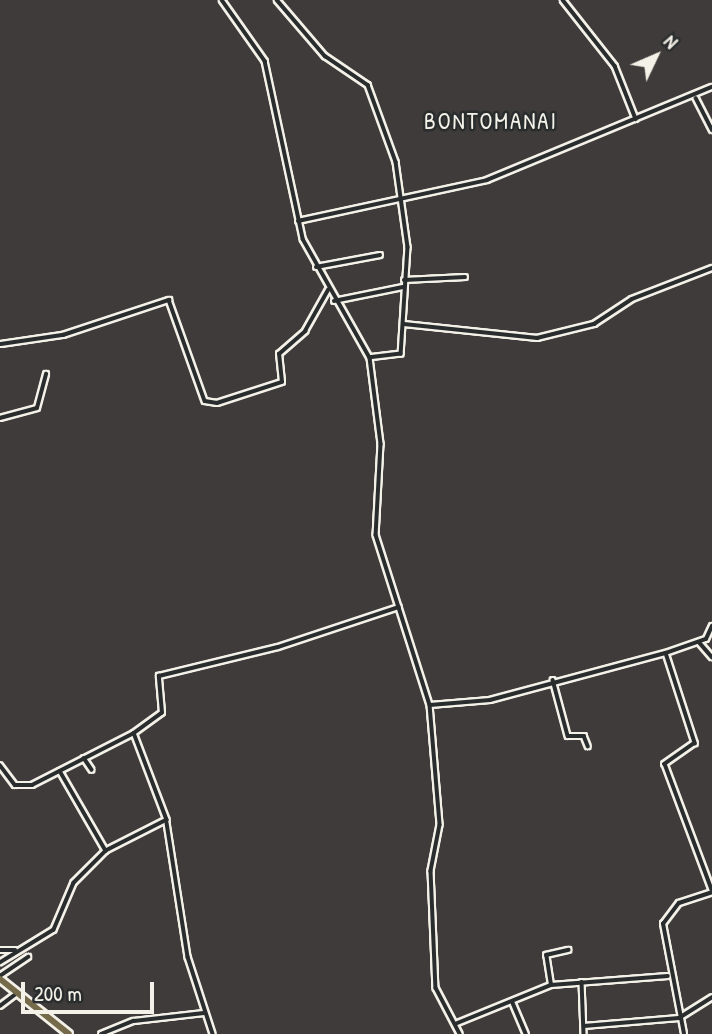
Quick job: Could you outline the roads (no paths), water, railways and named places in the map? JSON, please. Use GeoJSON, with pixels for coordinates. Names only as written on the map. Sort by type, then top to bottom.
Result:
{"type":"FeatureCollection","features":[{"type":"Feature","properties":{"kind":"main road"},"geometry":{"type":"LineString","coordinates":[[0,978],[69,1034]]}},
{"type":"Feature","properties":{"kind":"street"},"geometry":{"type":"LineString","coordinates":[[222,0],[265,61],[298,221],[328,290],[370,358],[381,444],[375,529],[430,705],[440,825],[431,871],[436,988],[460,1034]]}},
{"type":"Feature","properties":{"kind":"street"},"geometry":{"type":"LineString","coordinates":[[277,0],[324,56],[373,92],[405,198],[404,324],[400,357],[370,358]]}},
{"type":"Feature","properties":{"kind":"street"},"geometry":{"type":"LineString","coordinates":[[563,0],[609,56],[636,119]]}},
{"type":"Feature","properties":{"kind":"street"},"geometry":{"type":"LineString","coordinates":[[298,221],[487,180],[636,119],[696,99],[712,87]]}},
{"type":"Feature","properties":{"kind":"street"},"geometry":{"type":"LineString","coordinates":[[696,99],[712,130]]}},
{"type":"Feature","properties":{"kind":"street"},"geometry":{"type":"LineString","coordinates":[[316,267],[380,255]]}},
{"type":"Feature","properties":{"kind":"street"},"geometry":{"type":"LineString","coordinates":[[404,324],[537,338],[594,324],[632,299],[712,268]]}},
{"type":"Feature","properties":{"kind":"street"},"geometry":{"type":"LineString","coordinates":[[404,280],[465,277]]}},
{"type":"Feature","properties":{"kind":"street"},"geometry":{"type":"LineString","coordinates":[[334,301],[404,287]]}},
{"type":"Feature","properties":{"kind":"street"},"geometry":{"type":"LineString","coordinates":[[1,344],[63,335],[169,300],[205,401],[217,403],[282,382],[279,354],[305,331],[328,290]]}},
{"type":"Feature","properties":{"kind":"street"},"geometry":{"type":"LineString","coordinates":[[0,418],[37,408],[46,374]]}},
{"type":"Feature","properties":{"kind":"street"},"geometry":{"type":"LineString","coordinates":[[0,765],[21,786],[60,771],[134,733],[162,713],[159,676],[278,647],[400,607]]}},
{"type":"Feature","properties":{"kind":"street"},"geometry":{"type":"LineString","coordinates":[[430,705],[490,700],[553,680],[666,653],[699,642],[712,626]]}},
{"type":"Feature","properties":{"kind":"street"},"geometry":{"type":"LineString","coordinates":[[699,642],[712,657]]}},
{"type":"Feature","properties":{"kind":"street"},"geometry":{"type":"LineString","coordinates":[[666,653],[695,743],[665,764],[712,891],[679,903],[664,918],[668,976],[684,1034]]}},
{"type":"Feature","properties":{"kind":"street"},"geometry":{"type":"LineString","coordinates":[[553,680],[567,734],[584,736],[588,746]]}},
{"type":"Feature","properties":{"kind":"street"},"geometry":{"type":"LineString","coordinates":[[134,733],[158,782],[186,948],[204,1013],[214,1034]]}},
{"type":"Feature","properties":{"kind":"street"},"geometry":{"type":"LineString","coordinates":[[83,758],[92,770]]}},
{"type":"Feature","properties":{"kind":"street"},"geometry":{"type":"LineString","coordinates":[[60,771],[106,851]]}},
{"type":"Feature","properties":{"kind":"street"},"geometry":{"type":"LineString","coordinates":[[0,963],[15,951],[54,930],[74,883],[106,851],[166,823]]}},
{"type":"Feature","properties":{"kind":"street"},"geometry":{"type":"LineString","coordinates":[[0,950],[15,951]]}},
{"type":"Feature","properties":{"kind":"street"},"geometry":{"type":"LineString","coordinates":[[551,985],[546,955],[568,950]]}},
{"type":"Feature","properties":{"kind":"street"},"geometry":{"type":"LineString","coordinates":[[0,978],[28,957]]}},
{"type":"Feature","properties":{"kind":"street"},"geometry":{"type":"LineString","coordinates":[[455,1024],[513,1003],[551,985],[668,976]]}},
{"type":"Feature","properties":{"kind":"street"},"geometry":{"type":"LineString","coordinates":[[582,982],[584,1034]]}},
{"type":"Feature","properties":{"kind":"street"},"geometry":{"type":"LineString","coordinates":[[0,1006],[17,993]]}},
{"type":"Feature","properties":{"kind":"street"},"geometry":{"type":"LineString","coordinates":[[583,1026],[679,1018],[712,997]]}},
{"type":"Feature","properties":{"kind":"street"},"geometry":{"type":"LineString","coordinates":[[513,1003],[526,1034]]}},
{"type":"Feature","properties":{"kind":"street"},"geometry":{"type":"LineString","coordinates":[[102,1034],[134,1021],[204,1013]]}},
{"type":"Feature","properties":{"kind":"district","name":"BONTOMANAI"},"geometry":{"type":"Point","coordinates":[491,121]}}]}
